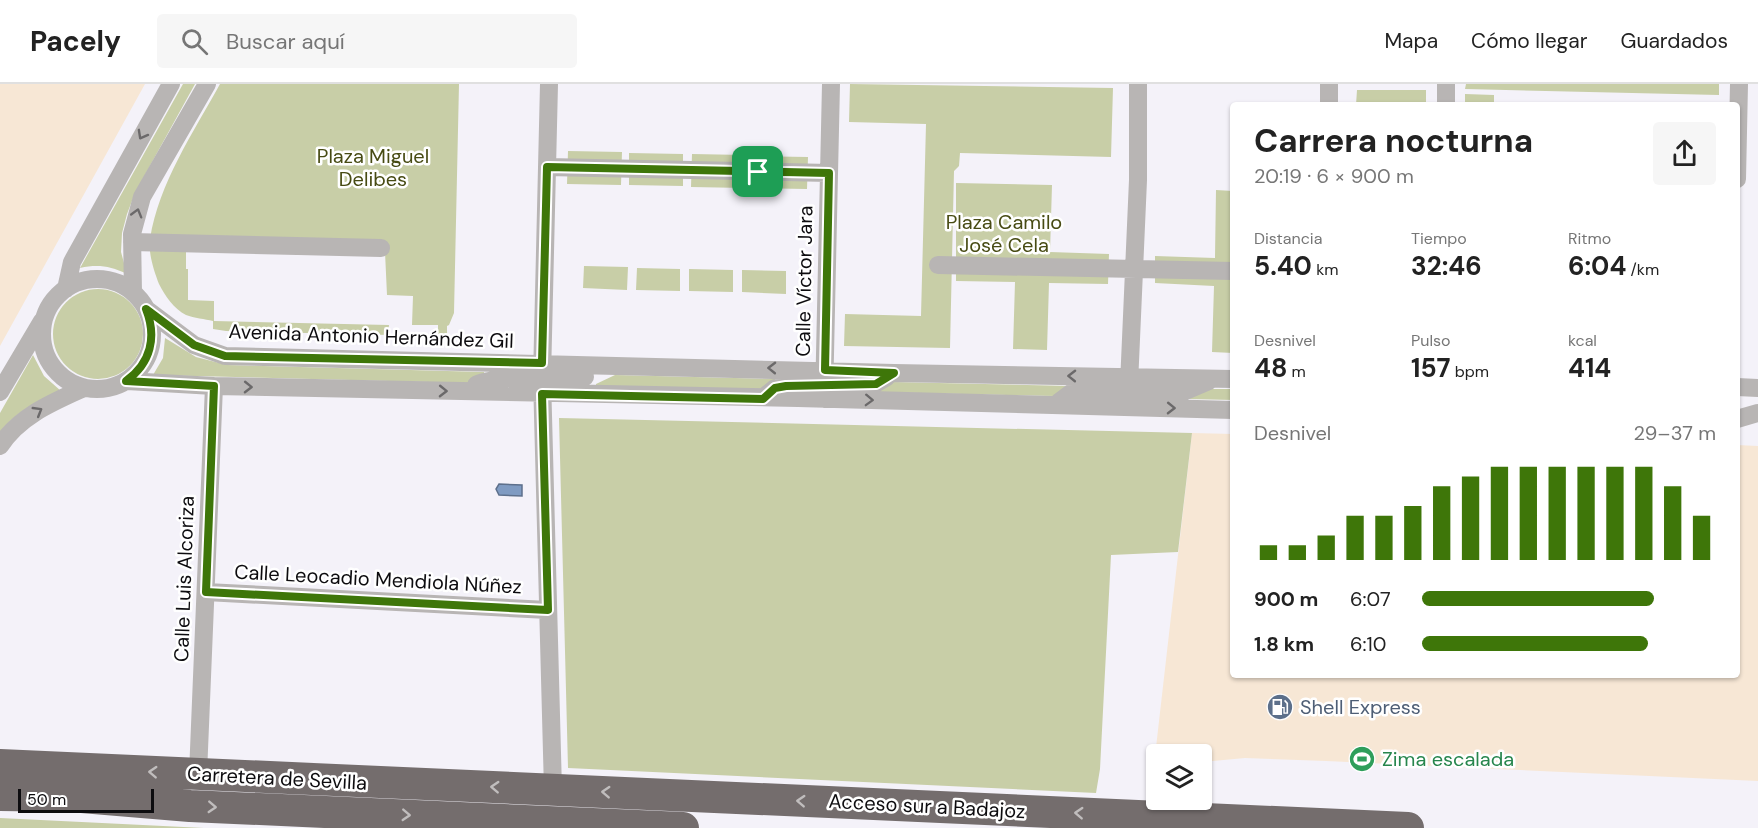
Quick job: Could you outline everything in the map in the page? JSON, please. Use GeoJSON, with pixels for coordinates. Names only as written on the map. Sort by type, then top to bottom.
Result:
{"type":"FeatureCollection","features":[{"type":"Feature","properties":{"kind":"highway","name":"Carretera de Sevilla"},"geometry":{"type":"LineString","coordinates":[[0,765],[553,790]]}},
{"type":"Feature","properties":{"kind":"highway","name":"Acceso sur a Badajoz"},"geometry":{"type":"LineString","coordinates":[[553,790],[1408,828]]}},
{"type":"Feature","properties":{"kind":"highway","name":"Carretera de Sevilla"},"geometry":{"type":"LineString","coordinates":[[0,795],[70,796],[190,806],[683,828]]}},
{"type":"Feature","properties":{"kind":"street"},"geometry":{"type":"LineString","coordinates":[[66,289],[72,262],[171,84]]}},
{"type":"Feature","properties":{"kind":"street"},"geometry":{"type":"LineString","coordinates":[[133,292],[132,242],[142,197],[207,84]]}},
{"type":"Feature","properties":{"kind":"street"},"geometry":{"type":"LineString","coordinates":[[549,84],[542,378],[553,790]]}},
{"type":"Feature","properties":{"kind":"street","name":"Calle Víctor Jara"},"geometry":{"type":"LineString","coordinates":[[825,385],[831,84]]}},
{"type":"Feature","properties":{"kind":"street"},"geometry":{"type":"LineString","coordinates":[[1129,392],[1138,180],[1138,84]]}},
{"type":"Feature","properties":{"kind":"street"},"geometry":{"type":"LineString","coordinates":[[1329,84],[1329,102]]}},
{"type":"Feature","properties":{"kind":"street"},"geometry":{"type":"LineString","coordinates":[[1446,84],[1446,102]]}},
{"type":"Feature","properties":{"kind":"street"},"geometry":{"type":"LineString","coordinates":[[1739,84],[1739,102]]}},
{"type":"Feature","properties":{"kind":"street"},"geometry":{"type":"LineString","coordinates":[[547,167],[829,173]]}},
{"type":"Feature","properties":{"kind":"street"},"geometry":{"type":"LineString","coordinates":[[132,242],[381,248]]}},
{"type":"Feature","properties":{"kind":"street"},"geometry":{"type":"LineString","coordinates":[[938,265],[1230,271]]}},
{"type":"Feature","properties":{"kind":"street"},"geometry":{"type":"LineString","coordinates":[[0,392],[54,301],[66,289],[86,281],[97,279],[115,282],[133,292],[146,309],[152,328],[151,347],[137,373],[126,381],[105,389],[84,388],[57,373],[49,362],[42,333],[45,317]]}},
{"type":"Feature","properties":{"kind":"street","name":"Avenida Antonio Hernández Gil"},"geometry":{"type":"LineString","coordinates":[[146,309],[194,345],[225,356],[542,378],[763,399],[894,373],[1129,392],[1230,409]]}},
{"type":"Feature","properties":{"kind":"street","name":"Avenida Antonio Hernández Gil"},"geometry":{"type":"LineString","coordinates":[[126,381],[214,386],[467,392],[609,365],[1055,405],[1224,379]]}},
{"type":"Feature","properties":{"kind":"street","name":"Calle Luis Alcoriza"},"geometry":{"type":"LineString","coordinates":[[198,774],[214,386]]}},
{"type":"Feature","properties":{"kind":"street"},"geometry":{"type":"LineString","coordinates":[[1740,387],[1758,388]]}},
{"type":"Feature","properties":{"kind":"street"},"geometry":{"type":"LineString","coordinates":[[0,446],[22,421],[84,388]]}},
{"type":"Feature","properties":{"kind":"street"},"geometry":{"type":"LineString","coordinates":[[1740,419],[1758,412]]}},
{"type":"Feature","properties":{"kind":"street","name":"Calle Leocadio Mendiola Núñez"},"geometry":{"type":"LineString","coordinates":[[206,592],[548,610]]}},
{"type":"Feature","properties":{"kind":"street"},"geometry":{"type":"LineString","coordinates":[[0,786],[44,788],[70,796]]}},
{"type":"Feature","properties":{"kind":"shaded area"},"geometry":{"type":"Polygon","coordinates":[[[0,84],[145,84],[0,346],[0,84]]]}},
{"type":"Feature","properties":{"kind":"shaded area"},"geometry":{"type":"Polygon","coordinates":[[[1192,433],[1230,434],[1230,678],[1740,678],[1740,445],[1758,446],[1758,781],[1245,758],[1212,761],[1212,744],[1156,744],[1192,433]]]}},
{"type":"Feature","properties":{"kind":"green space"},"geometry":{"type":"Polygon","coordinates":[[[183,84],[195,84],[135,193],[127,214],[122,233],[121,252],[127,274],[104,266],[80,268],[183,84]]]}},
{"type":"Feature","properties":{"kind":"green space","name":"Plaza Miguel Delibes"},"geometry":{"type":"Polygon","coordinates":[[[220,84],[459,84],[454,313],[447,326],[447,336],[438,335],[438,325],[412,325],[413,296],[387,295],[385,252],[186,247],[186,269],[188,269],[188,300],[214,301],[214,321],[389,325],[388,335],[226,331],[213,329],[213,321],[186,315],[174,306],[159,284],[153,268],[150,239],[154,218],[178,159],[220,84]]]}},
{"type":"Feature","properties":{"kind":"green space"},"geometry":{"type":"Polygon","coordinates":[[[850,84],[1113,88],[1111,157],[960,153],[959,166],[954,171],[950,348],[844,346],[845,314],[921,316],[926,124],[849,122],[850,84]]]}},
{"type":"Feature","properties":{"kind":"green space"},"geometry":{"type":"Polygon","coordinates":[[[1466,84],[1719,84],[1719,95],[1465,89],[1466,84]]]}},
{"type":"Feature","properties":{"kind":"green space"},"geometry":{"type":"Polygon","coordinates":[[[1357,90],[1426,90],[1426,102],[1356,102],[1357,90]]]}},
{"type":"Feature","properties":{"kind":"green space"},"geometry":{"type":"Polygon","coordinates":[[[1465,94],[1494,95],[1494,102],[1465,102],[1465,94]]]}},
{"type":"Feature","properties":{"kind":"green space"},"geometry":{"type":"Polygon","coordinates":[[[568,151],[622,152],[621,185],[567,184],[568,151]]]}},
{"type":"Feature","properties":{"kind":"green space"},"geometry":{"type":"Polygon","coordinates":[[[629,153],[683,154],[683,186],[629,185],[629,153]]]}},
{"type":"Feature","properties":{"kind":"green space"},"geometry":{"type":"Polygon","coordinates":[[[692,154],[745,155],[745,188],[691,187],[692,154]]]}},
{"type":"Feature","properties":{"kind":"green space"},"geometry":{"type":"Polygon","coordinates":[[[754,156],[808,157],[807,189],[754,188],[754,156]]]}},
{"type":"Feature","properties":{"kind":"green space","name":"Plaza Camilo José Cela"},"geometry":{"type":"Polygon","coordinates":[[[956,183],[1052,185],[1050,252],[1109,254],[1108,284],[1049,283],[1047,350],[1013,349],[1015,282],[956,281],[956,183]]]}},
{"type":"Feature","properties":{"kind":"green space"},"geometry":{"type":"Polygon","coordinates":[[[1216,190],[1230,191],[1230,353],[1212,352],[1214,286],[1155,283],[1155,256],[1215,258],[1216,190]]]}},
{"type":"Feature","properties":{"kind":"green space"},"geometry":{"type":"Polygon","coordinates":[[[584,266],[628,267],[627,290],[583,288],[584,266]]]}},
{"type":"Feature","properties":{"kind":"green space"},"geometry":{"type":"Polygon","coordinates":[[[637,268],[680,269],[680,291],[636,290],[637,268]]]}},
{"type":"Feature","properties":{"kind":"green space"},"geometry":{"type":"Polygon","coordinates":[[[689,269],[733,270],[733,292],[689,291],[689,269]]]}},
{"type":"Feature","properties":{"kind":"green space"},"geometry":{"type":"Polygon","coordinates":[[[742,270],[786,271],[786,294],[742,292],[742,270]]]}},
{"type":"Feature","properties":{"kind":"green space"},"geometry":{"type":"Polygon","coordinates":[[[98,289],[115,293],[130,302],[139,317],[143,334],[139,351],[130,366],[115,375],[98,379],[81,375],[66,366],[57,351],[53,334],[57,317],[66,302],[81,293],[98,289]]]}},
{"type":"Feature","properties":{"kind":"green space"},"geometry":{"type":"Polygon","coordinates":[[[165,338],[196,357],[227,365],[484,372],[484,375],[467,383],[153,375],[163,358],[165,338]]]}},
{"type":"Feature","properties":{"kind":"green space"},"geometry":{"type":"Polygon","coordinates":[[[33,355],[44,376],[61,391],[28,407],[0,432],[0,413],[33,355]]]}},
{"type":"Feature","properties":{"kind":"green space"},"geometry":{"type":"Polygon","coordinates":[[[615,375],[775,379],[775,381],[760,389],[596,386],[615,375]]]}},
{"type":"Feature","properties":{"kind":"green space"},"geometry":{"type":"Polygon","coordinates":[[[893,382],[1070,386],[1054,396],[875,392],[893,382]]]}},
{"type":"Feature","properties":{"kind":"green space"},"geometry":{"type":"Polygon","coordinates":[[[1204,389],[1230,389],[1230,400],[1188,399],[1204,389]]]}},
{"type":"Feature","properties":{"kind":"green space"},"geometry":{"type":"Polygon","coordinates":[[[559,418],[1192,433],[1178,552],[1111,555],[1100,769],[1096,793],[568,768],[559,418]]]}},
{"type":"Feature","properties":{"kind":"green space"},"geometry":{"type":"Polygon","coordinates":[[[0,818],[204,828],[0,828],[0,818]]]}},
{"type":"Feature","properties":{"kind":"water"},"geometry":{"type":"Polygon","coordinates":[[[499,484],[522,485],[522,496],[499,495],[496,489],[499,484]]]}},
{"type":"Feature","properties":{"kind":"place","name":"Shell Express"},"geometry":{"type":"Point","coordinates":[1280,707]}},
{"type":"Feature","properties":{"kind":"place","name":"Zima escalada"},"geometry":{"type":"Point","coordinates":[1362,759]}},
{"type":"Feature","properties":{"kind":"route"},"geometry":{"type":"LineString","coordinates":[[547,167],[758,172],[829,173],[825,370],[894,373],[876,384],[775,388],[763,399],[542,394],[548,610],[206,592],[214,386],[126,381],[137,373],[151,347],[152,328],[146,309],[194,345],[225,356],[542,363],[547,167]]}}]}
